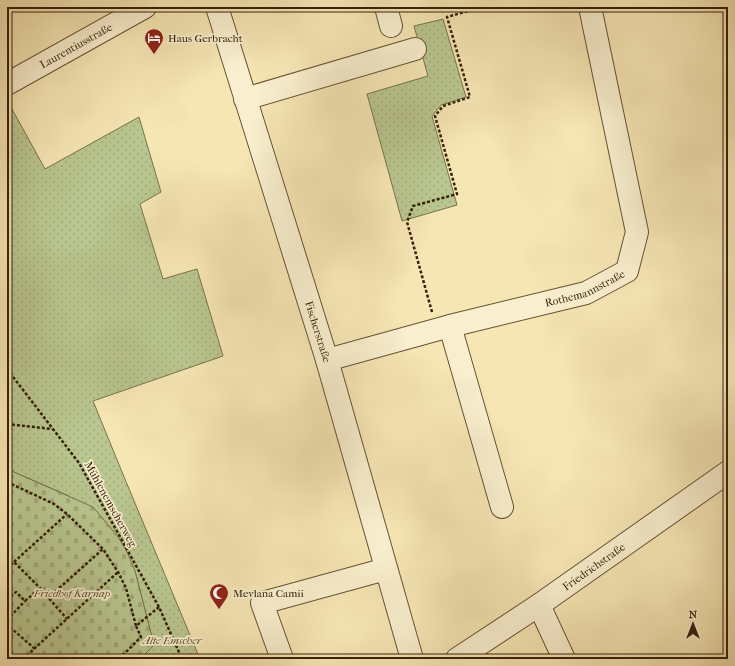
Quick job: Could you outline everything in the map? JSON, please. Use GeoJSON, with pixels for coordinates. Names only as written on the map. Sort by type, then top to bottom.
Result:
{"type":"FeatureCollection","features":[{"type":"Feature","properties":{"kind":"street","name":"Laurentiusstraße"},"geometry":{"type":"LineString","coordinates":[[7,84],[145,7]]}},
{"type":"Feature","properties":{"kind":"street","name":"Fischerstraße"},"geometry":{"type":"LineString","coordinates":[[217,7],[327,360],[412,659]]}},
{"type":"Feature","properties":{"kind":"street","name":"Rothemannstraße"},"geometry":{"type":"LineString","coordinates":[[327,360],[443,328],[586,293],[627,271],[637,232],[590,7]]}},
{"type":"Feature","properties":{"kind":"street"},"geometry":{"type":"LineString","coordinates":[[245,99],[415,49]]}},
{"type":"Feature","properties":{"kind":"street"},"geometry":{"type":"LineString","coordinates":[[443,328],[502,507]]}},
{"type":"Feature","properties":{"kind":"street","name":"Friedrichstraße"},"geometry":{"type":"LineString","coordinates":[[457,659],[539,606],[728,472]]}},
{"type":"Feature","properties":{"kind":"street"},"geometry":{"type":"LineString","coordinates":[[282,659],[262,603],[386,569]]}},
{"type":"Feature","properties":{"kind":"street"},"geometry":{"type":"LineString","coordinates":[[539,606],[564,659]]}},
{"type":"Feature","properties":{"kind":"path"},"geometry":{"type":"LineString","coordinates":[[443,328],[407,222],[413,206],[457,194],[435,116],[442,106],[470,97],[447,17],[482,7]]}},
{"type":"Feature","properties":{"kind":"path","name":"Mühlenemscherweg"},"geometry":{"type":"LineString","coordinates":[[7,369],[80,463],[159,607],[182,659]]}},
{"type":"Feature","properties":{"kind":"path"},"geometry":{"type":"LineString","coordinates":[[7,424],[53,429]]}},
{"type":"Feature","properties":{"kind":"path"},"geometry":{"type":"LineString","coordinates":[[7,482],[54,504],[67,514],[102,549],[118,572],[126,588],[136,626],[141,637],[119,659]]}},
{"type":"Feature","properties":{"kind":"path"},"geometry":{"type":"LineString","coordinates":[[7,568],[67,514]]}},
{"type":"Feature","properties":{"kind":"path"},"geometry":{"type":"LineString","coordinates":[[48,598],[102,549]]}},
{"type":"Feature","properties":{"kind":"path"},"geometry":{"type":"LineString","coordinates":[[14,562],[40,588],[67,619]]}},
{"type":"Feature","properties":{"kind":"path"},"geometry":{"type":"LineString","coordinates":[[24,659],[118,572]]}},
{"type":"Feature","properties":{"kind":"path"},"geometry":{"type":"LineString","coordinates":[[7,620],[40,588]]}},
{"type":"Feature","properties":{"kind":"path"},"geometry":{"type":"LineString","coordinates":[[7,600],[16,592],[25,601]]}},
{"type":"Feature","properties":{"kind":"path"},"geometry":{"type":"LineString","coordinates":[[136,626],[159,607]]}},
{"type":"Feature","properties":{"kind":"path"},"geometry":{"type":"LineString","coordinates":[[7,623],[35,649]]}},
{"type":"Feature","properties":{"kind":"path"},"geometry":{"type":"LineString","coordinates":[[7,650],[15,659]]}},
{"type":"Feature","properties":{"kind":"green space"},"geometry":{"type":"Polygon","coordinates":[[[443,19],[466,97],[441,105],[432,116],[457,205],[402,221],[367,94],[428,76],[414,26],[443,19]]]}},
{"type":"Feature","properties":{"kind":"green space","name":"Alte Emscher"},"geometry":{"type":"Polygon","coordinates":[[[7,100],[45,169],[139,117],[161,192],[140,204],[163,279],[197,269],[223,356],[93,401],[200,659],[148,659],[146,653],[154,645],[135,571],[69,496],[7,469],[7,100]]]}},
{"type":"Feature","properties":{"kind":"green space","name":"Friedhof Karnap"},"geometry":{"type":"Polygon","coordinates":[[[7,469],[93,507],[118,537],[127,552],[135,571],[154,645],[146,653],[148,659],[7,659],[7,469]]]}},
{"type":"Feature","properties":{"kind":"place","name":"Haus Gerbracht"},"geometry":{"type":"Point","coordinates":[154,55]}},
{"type":"Feature","properties":{"kind":"place","name":"Mevlana Camii"},"geometry":{"type":"Point","coordinates":[219,610]}}]}
